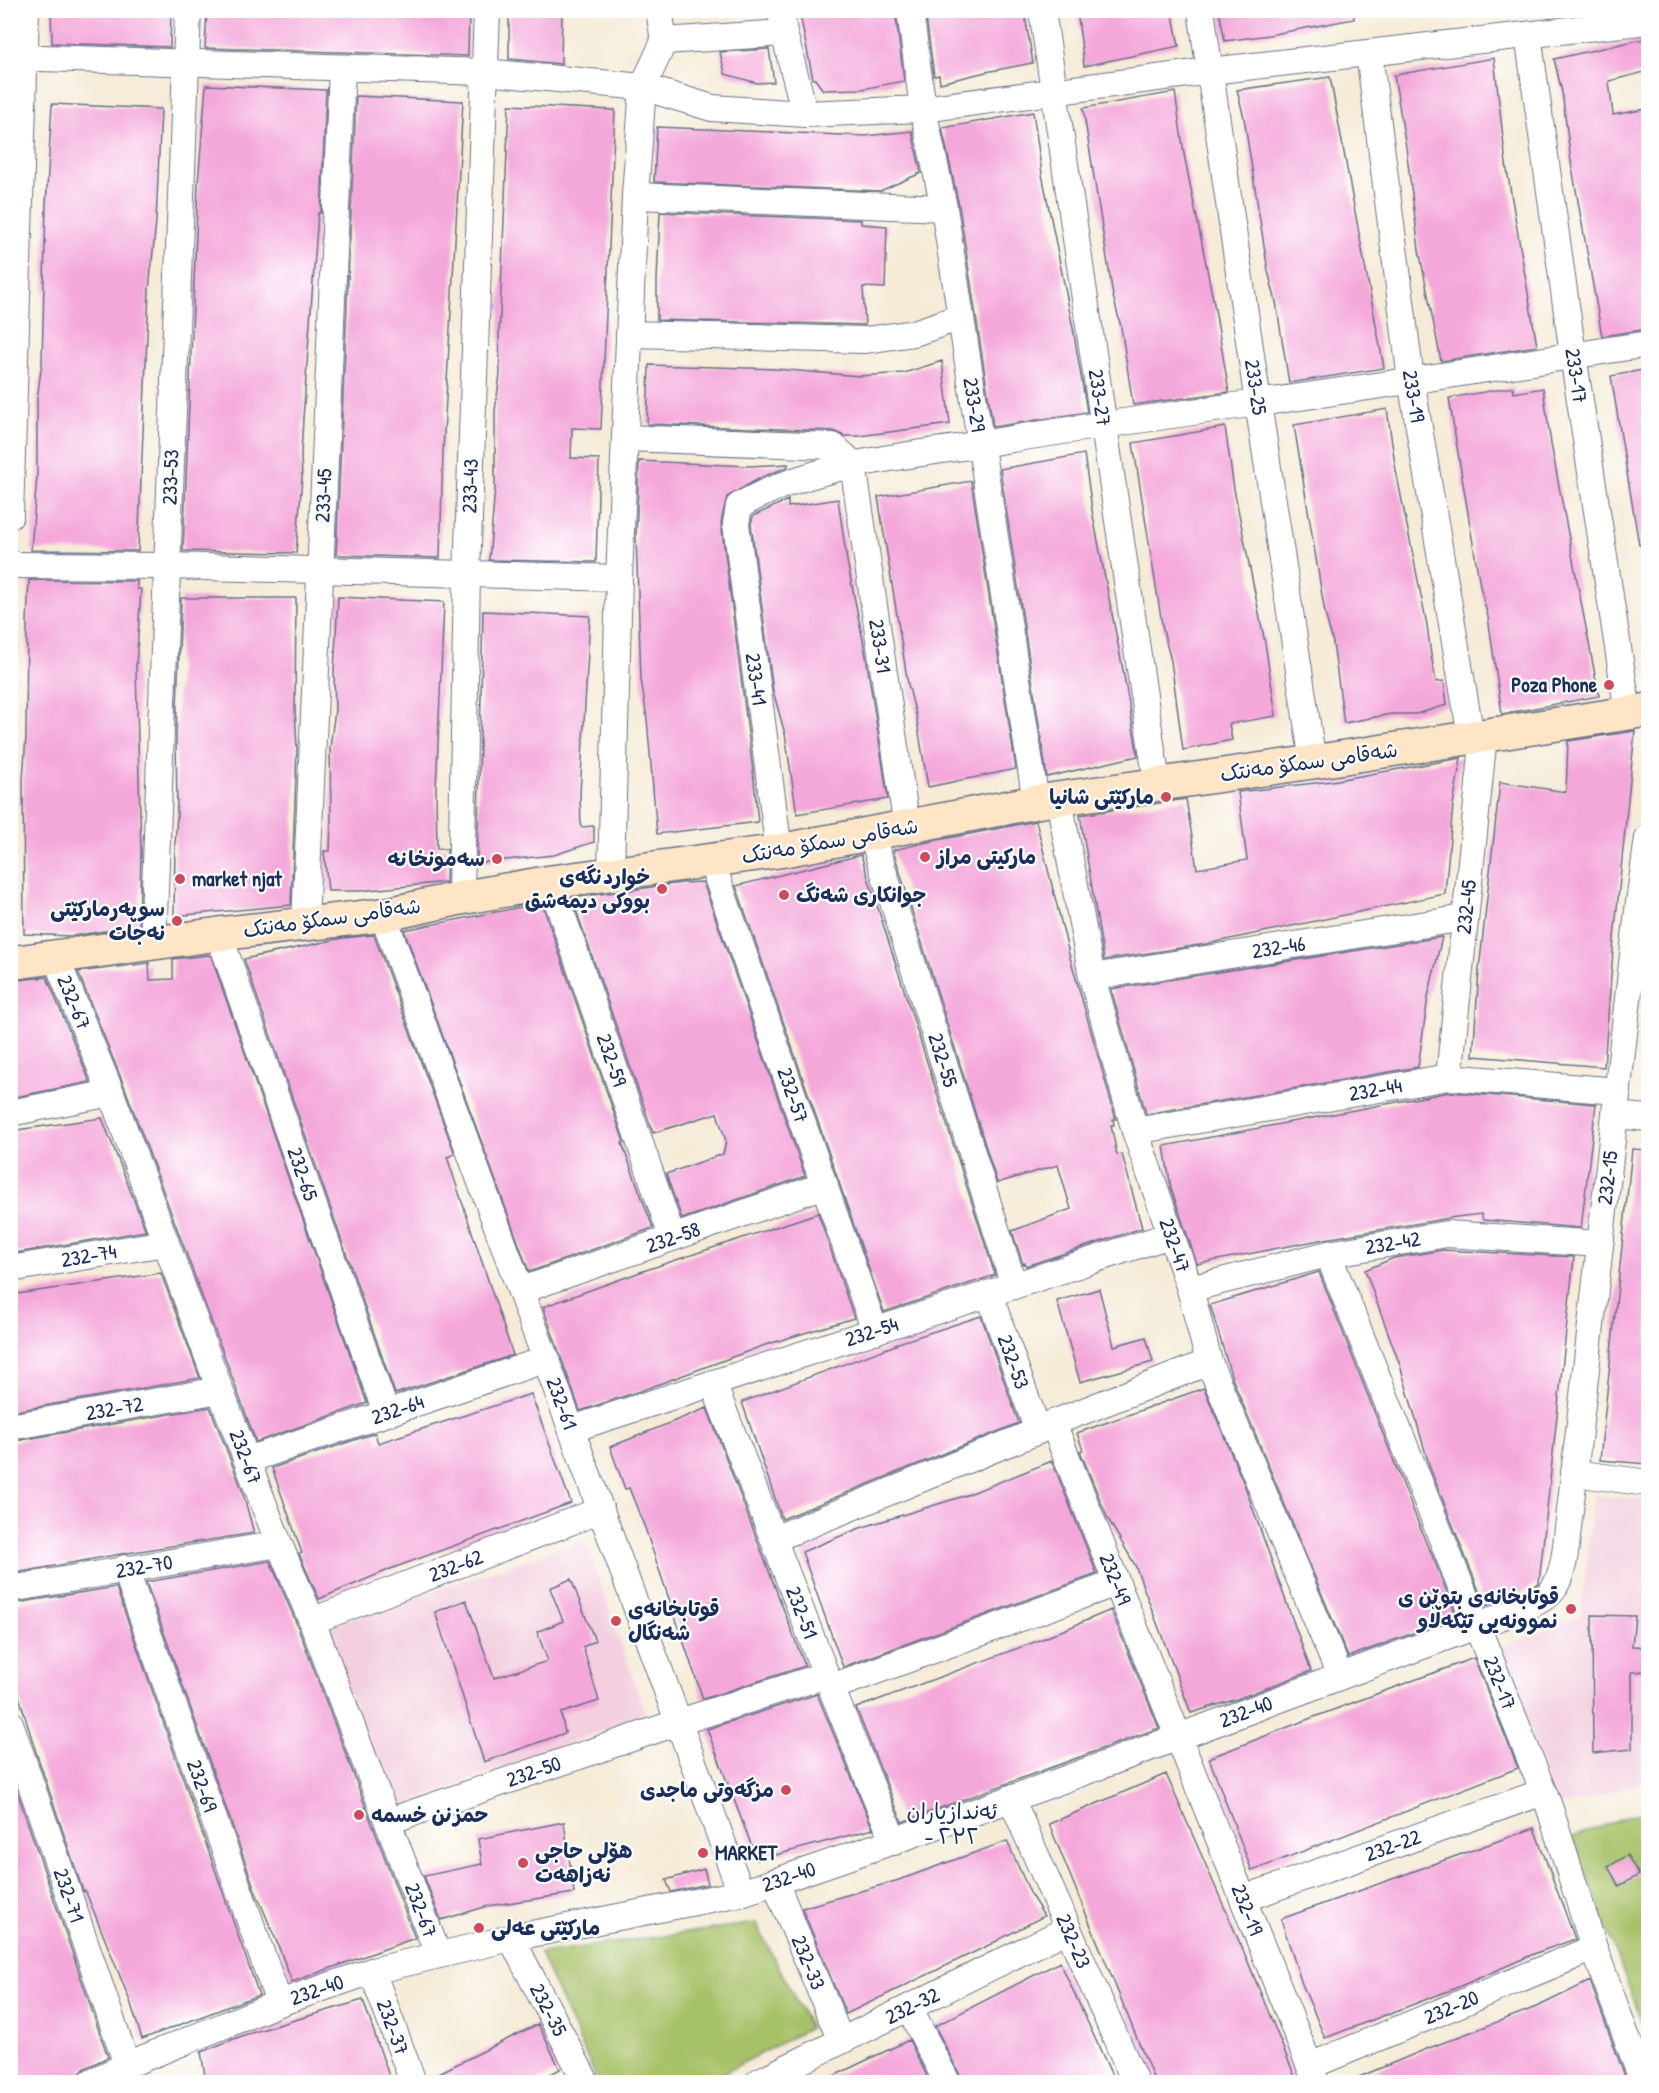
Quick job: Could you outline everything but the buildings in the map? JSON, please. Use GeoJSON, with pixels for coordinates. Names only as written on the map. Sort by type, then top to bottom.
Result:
{"type":"FeatureCollection","features":[{"type":"Feature","properties":{"kind":"main road","name":"شەقامی سمکۆ مەنتک"},"geometry":{"type":"LineString","coordinates":[[10,963],[219,934],[383,915],[551,882],[779,851],[872,835],[1047,800],[1638,712]]}},
{"type":"Feature","properties":{"kind":"street"},"geometry":{"type":"LineString","coordinates":[[10,516],[18,58],[27,10]]}},
{"type":"Feature","properties":{"kind":"street","name":"233-53"},"geometry":{"type":"LineString","coordinates":[[153,943],[188,10]]}},
{"type":"Feature","properties":{"kind":"street","name":"233-43"},"geometry":{"type":"LineString","coordinates":[[461,898],[468,574],[487,10]]}},
{"type":"Feature","properties":{"kind":"street"},"geometry":{"type":"LineString","coordinates":[[611,874],[619,578],[635,196],[643,87],[664,41],[659,10]]}},
{"type":"Feature","properties":{"kind":"street","name":"233-29"},"geometry":{"type":"LineString","coordinates":[[910,10],[924,109],[944,208],[980,445],[1047,800]]}},
{"type":"Feature","properties":{"kind":"street","name":"233-27"},"geometry":{"type":"LineString","coordinates":[[1042,10],[1157,783]]}},
{"type":"Feature","properties":{"kind":"street","name":"233-25"},"geometry":{"type":"LineString","coordinates":[[1201,10],[1313,762]]}},
{"type":"Feature","properties":{"kind":"street"},"geometry":{"type":"LineString","coordinates":[[18,58],[484,72],[643,87],[712,108],[805,114],[924,109],[1210,71],[1648,21]]}},
{"type":"Feature","properties":{"kind":"street"},"geometry":{"type":"LineString","coordinates":[[664,41],[783,22],[805,114]]}},
{"type":"Feature","properties":{"kind":"street","name":"233-17"},"geometry":{"type":"LineString","coordinates":[[1528,35],[1573,355],[1638,712]]}},
{"type":"Feature","properties":{"kind":"street","name":"233-19"},"geometry":{"type":"LineString","coordinates":[[1368,53],[1411,380],[1478,736]]}},
{"type":"Feature","properties":{"kind":"street","name":"233-45"},"geometry":{"type":"LineString","coordinates":[[305,923],[342,68]]}},
{"type":"Feature","properties":{"kind":"street"},"geometry":{"type":"LineString","coordinates":[[635,196],[944,208]]}},
{"type":"Feature","properties":{"kind":"street"},"geometry":{"type":"LineString","coordinates":[[629,334],[866,340],[914,333],[961,317]]}},
{"type":"Feature","properties":{"kind":"street"},"geometry":{"type":"LineString","coordinates":[[626,438],[833,446],[853,464],[980,445],[1103,423],[1258,403],[1648,344]]}},
{"type":"Feature","properties":{"kind":"street","name":"233-41"},"geometry":{"type":"LineString","coordinates":[[779,851],[736,524],[739,506],[788,483],[853,464]]}},
{"type":"Feature","properties":{"kind":"street","name":"233-31"},"geometry":{"type":"LineString","coordinates":[[853,464],[907,828]]}},
{"type":"Feature","properties":{"kind":"street"},"geometry":{"type":"LineString","coordinates":[[10,565],[166,566],[619,578]]}},
{"type":"Feature","properties":{"kind":"street","name":"232-45"},"geometry":{"type":"LineString","coordinates":[[1449,1077],[1465,918],[1478,736]]}},
{"type":"Feature","properties":{"kind":"street","name":"232-47"},"geometry":{"type":"LineString","coordinates":[[1047,800],[1092,977],[1135,1131],[1190,1289],[1209,1362],[1340,1676]]}},
{"type":"Feature","properties":{"kind":"street","name":"232-55"},"geometry":{"type":"LineString","coordinates":[[872,835],[1014,1286]]}},
{"type":"Feature","properties":{"kind":"street","name":"232-15"},"geometry":{"type":"LineString","coordinates":[[1476,1626],[1519,1609],[1551,1592],[1560,1575],[1575,1473],[1616,1103],[1644,902],[1648,838]]}},
{"type":"Feature","properties":{"kind":"street","name":"232-57"},"geometry":{"type":"LineString","coordinates":[[711,860],[875,1331]]}},
{"type":"Feature","properties":{"kind":"street","name":"232-59"},"geometry":{"type":"LineString","coordinates":[[551,882],[672,1237]]}},
{"type":"Feature","properties":{"kind":"street","name":"232-61"},"geometry":{"type":"LineString","coordinates":[[383,915],[741,1893]]}},
{"type":"Feature","properties":{"kind":"street","name":"232-46"},"geometry":{"type":"LineString","coordinates":[[1092,977],[1465,918]]}},
{"type":"Feature","properties":{"kind":"street","name":"232-65"},"geometry":{"type":"LineString","coordinates":[[219,934],[386,1413]]}},
{"type":"Feature","properties":{"kind":"street","name":"232-67"},"geometry":{"type":"LineString","coordinates":[[55,956],[111,1093],[220,1390],[279,1544],[312,1621],[438,1955]]}},
{"type":"Feature","properties":{"kind":"street","name":"232-44"},"geometry":{"type":"LineString","coordinates":[[1135,1131],[1449,1077],[1616,1103],[1648,1118]]}},
{"type":"Feature","properties":{"kind":"street"},"geometry":{"type":"LineString","coordinates":[[10,1113],[111,1093]]}},
{"type":"Feature","properties":{"kind":"street","name":"232-58"},"geometry":{"type":"LineString","coordinates":[[522,1290],[825,1185]]}},
{"type":"Feature","properties":{"kind":"street","name":"232-54"},"geometry":{"type":"LineString","coordinates":[[572,1429],[1170,1234]]}},
{"type":"Feature","properties":{"kind":"street","name":"232-42"},"geometry":{"type":"LineString","coordinates":[[1190,1289],[1328,1254],[1447,1234],[1600,1245]]}},
{"type":"Feature","properties":{"kind":"street","name":"232-74"},"geometry":{"type":"LineString","coordinates":[[10,1269],[165,1243]]}},
{"type":"Feature","properties":{"kind":"street","name":"232-17"},"geometry":{"type":"LineString","coordinates":[[1328,1254],[1543,1792],[1594,1948],[1643,2082]]}},
{"type":"Feature","properties":{"kind":"street","name":"232-53"},"geometry":{"type":"LineString","coordinates":[[989,1294],[1045,1427]]}},
{"type":"Feature","properties":{"kind":"street","name":"232-64"},"geometry":{"type":"LineString","coordinates":[[248,1460],[547,1359]]}},
{"type":"Feature","properties":{"kind":"street"},"geometry":{"type":"LineString","coordinates":[[774,1539],[1209,1362]]}},
{"type":"Feature","properties":{"kind":"street","name":"232-51"},"geometry":{"type":"LineString","coordinates":[[713,1383],[894,1842]]}},
{"type":"Feature","properties":{"kind":"street","name":"232-72"},"geometry":{"type":"LineString","coordinates":[[10,1427],[220,1390]]}},
{"type":"Feature","properties":{"kind":"street","name":"232-49"},"geometry":{"type":"LineString","coordinates":[[1045,1427],[1116,1583],[1178,1736]]}},
{"type":"Feature","properties":{"kind":"street"},"geometry":{"type":"LineString","coordinates":[[1575,1473],[1648,1483]]}},
{"type":"Feature","properties":{"kind":"street","name":"232-62"},"geometry":{"type":"LineString","coordinates":[[312,1621],[601,1509]]}},
{"type":"Feature","properties":{"kind":"street","name":"232-70"},"geometry":{"type":"LineString","coordinates":[[10,1589],[279,1544]]}},
{"type":"Feature","properties":{"kind":"street","name":"232-69"},"geometry":{"type":"LineString","coordinates":[[125,1568],[279,2003]]}},
{"type":"Feature","properties":{"kind":"street","name":"232-50"},"geometry":{"type":"LineString","coordinates":[[389,1821],[679,1722],[829,1681],[1116,1583]]}},
{"type":"Feature","properties":{"kind":"street","name":"232-40"},"geometry":{"type":"LineString","coordinates":[[91,2082],[279,2003],[372,1971],[511,1938],[741,1893],[775,1882],[894,1842],[1476,1626]]}},
{"type":"Feature","properties":{"kind":"street","name":"232-71"},"geometry":{"type":"LineString","coordinates":[[10,1723],[127,2065]]}},
{"type":"Feature","properties":{"kind":"street","name":"232-19"},"geometry":{"type":"LineString","coordinates":[[1178,1736],[1313,2074]]}},
{"type":"Feature","properties":{"kind":"street","name":"232-22"},"geometry":{"type":"LineString","coordinates":[[1243,1899],[1543,1792]]}},
{"type":"Feature","properties":{"kind":"street","name":"232-23"},"geometry":{"type":"LineString","coordinates":[[1011,1798],[1135,2082]]}},
{"type":"Feature","properties":{"kind":"street","name":"232-33"},"geometry":{"type":"LineString","coordinates":[[775,1882],[841,2042]]}},
{"type":"Feature","properties":{"kind":"street","name":"232-32"},"geometry":{"type":"LineString","coordinates":[[758,2082],[1068,1929]]}},
{"type":"Feature","properties":{"kind":"street","name":"232-35"},"geometry":{"type":"LineString","coordinates":[[511,1938],[586,2082]]}},
{"type":"Feature","properties":{"kind":"street","name":"232-20"},"geometry":{"type":"LineString","coordinates":[[1313,2074],[1594,1948]]}},
{"type":"Feature","properties":{"kind":"street","name":"232-37"},"geometry":{"type":"LineString","coordinates":[[372,1971],[413,2082]]}},
{"type":"Feature","properties":{"kind":"street"},"geometry":{"type":"LineString","coordinates":[[909,2008],[947,2082]]}},
{"type":"Feature","properties":{"kind":"shaded area"},"geometry":{"type":"Polygon","coordinates":[[[1593,1495],[1648,1500],[1648,1781],[1558,1807],[1498,1649],[1581,1616],[1593,1495]]]}},
{"type":"Feature","properties":{"kind":"shaded area"},"geometry":{"type":"Polygon","coordinates":[[[585,1540],[645,1714],[394,1809],[324,1628],[585,1540]]]}},
{"type":"Feature","properties":{"kind":"green space"},"geometry":{"type":"Polygon","coordinates":[[[1648,1810],[1648,2038],[1572,1837],[1648,1810]]]}},
{"type":"Feature","properties":{"kind":"green space"},"geometry":{"type":"Polygon","coordinates":[[[756,1923],[810,2028],[706,2082],[598,2082],[540,1953],[756,1923]]]}},
{"type":"Feature","properties":{"kind":"place","name":"Poza Phone"},"geometry":{"type":"Point","coordinates":[1609,685]}},
{"type":"Feature","properties":{"kind":"place","name":"مارکێتی شانیا"},"geometry":{"type":"Point","coordinates":[1166,797]}},
{"type":"Feature","properties":{"kind":"place","name":"مارکیتی مراز"},"geometry":{"type":"Point","coordinates":[925,857]}},
{"type":"Feature","properties":{"kind":"place","name":"سەمونخانە"},"geometry":{"type":"Point","coordinates":[497,859]}},
{"type":"Feature","properties":{"kind":"place","name":"market njat"},"geometry":{"type":"Point","coordinates":[180,879]}},
{"type":"Feature","properties":{"kind":"place","name":"خواردنگەی بووکی دیمەشق"},"geometry":{"type":"Point","coordinates":[662,889]}},
{"type":"Feature","properties":{"kind":"place","name":"جوانکاری شەنگ"},"geometry":{"type":"Point","coordinates":[784,895]}},
{"type":"Feature","properties":{"kind":"place","name":"سوپەرمارکێتی نەجات"},"geometry":{"type":"Point","coordinates":[177,921]}},
{"type":"Feature","properties":{"kind":"place","name":"قوتابخانه‌ی بتوێن ی نموونه‌یی تێکه‌ڵاو"},"geometry":{"type":"Point","coordinates":[1571,1609]}},
{"type":"Feature","properties":{"kind":"place","name":"قوتابخانەی شەنگال"},"geometry":{"type":"Point","coordinates":[616,1621]}},
{"type":"Feature","properties":{"kind":"place","name":"مزگەوتی ماجدی"},"geometry":{"type":"Point","coordinates":[786,1790]}},
{"type":"Feature","properties":{"kind":"place","name":"حمزنن خسمه"},"geometry":{"type":"Point","coordinates":[359,1815]}},
{"type":"Feature","properties":{"kind":"place","name":"MARKET"},"geometry":{"type":"Point","coordinates":[703,1853]}},
{"type":"Feature","properties":{"kind":"place","name":"هۆلی حاجی نەزاهەت"},"geometry":{"type":"Point","coordinates":[523,1863]}},
{"type":"Feature","properties":{"kind":"place","name":"مارکێتی عەلی"},"geometry":{"type":"Point","coordinates":[479,1928]}},
{"type":"Feature","properties":{"kind":"district","name":"ئەندازیاران - ٢٣٢"},"geometry":{"type":"Point","coordinates":[952,1824]}}]}
